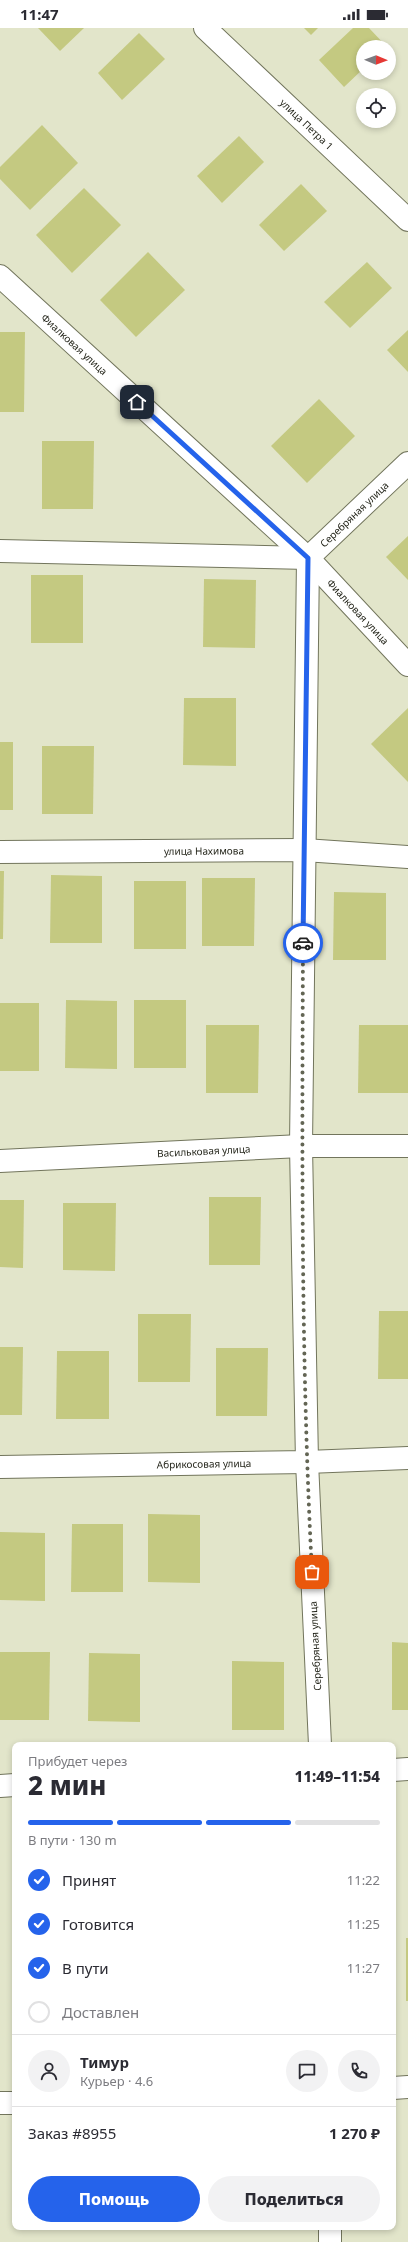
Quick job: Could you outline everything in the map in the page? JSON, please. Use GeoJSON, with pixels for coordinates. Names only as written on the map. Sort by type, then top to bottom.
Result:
{"type":"FeatureCollection","features":[{"type":"Feature","properties":{"kind":"street","name":"улица Петра 1"},"geometry":{"type":"LineString","coordinates":[[205,28],[408,220]]}},
{"type":"Feature","properties":{"kind":"street","name":"Фиалковая улица"},"geometry":{"type":"LineString","coordinates":[[0,276],[308,558],[408,665]]}},
{"type":"Feature","properties":{"kind":"street","name":"Серебряная улица"},"geometry":{"type":"LineString","coordinates":[[320,1742],[307,1462],[301,1146],[308,558],[408,463]]}},
{"type":"Feature","properties":{"kind":"street"},"geometry":{"type":"LineString","coordinates":[[0,551],[308,558]]}},
{"type":"Feature","properties":{"kind":"street","name":"улица Нахимова"},"geometry":{"type":"LineString","coordinates":[[0,852],[304,850],[408,857]]}},
{"type":"Feature","properties":{"kind":"street","name":"Васильковая улица"},"geometry":{"type":"LineString","coordinates":[[0,1161],[301,1146],[408,1146]]}},
{"type":"Feature","properties":{"kind":"street","name":"Абрикосовая улица"},"geometry":{"type":"LineString","coordinates":[[0,1467],[307,1462],[408,1458]]}},
{"type":"Feature","properties":{"kind":"street"},"geometry":{"type":"LineString","coordinates":[[396,1770],[408,1769]]}},
{"type":"Feature","properties":{"kind":"street"},"geometry":{"type":"LineString","coordinates":[[0,1786],[12,1785]]}},
{"type":"Feature","properties":{"kind":"street"},"geometry":{"type":"LineString","coordinates":[[396,2088],[408,2087]]}},
{"type":"Feature","properties":{"kind":"street"},"geometry":{"type":"LineString","coordinates":[[0,2103],[12,2103]]}},
{"type":"Feature","properties":{"kind":"street"},"geometry":{"type":"LineString","coordinates":[[330,2230],[330,2242]]}},
{"type":"Feature","properties":{"kind":"building"},"geometry":{"type":"Polygon","coordinates":[[[38,28],[84,28],[60,51],[38,28]]]}},
{"type":"Feature","properties":{"kind":"building"},"geometry":{"type":"Polygon","coordinates":[[[304,28],[318,28],[311,35],[304,28]]]}},
{"type":"Feature","properties":{"kind":"building"},"geometry":{"type":"Polygon","coordinates":[[[353,28],[369,28],[380,40],[356,40],[356,76],[344,87],[319,60],[353,28]]]}},
{"type":"Feature","properties":{"kind":"building"},"geometry":{"type":"Polygon","coordinates":[[[139,33],[165,59],[122,100],[98,73],[139,33]]]}},
{"type":"Feature","properties":{"kind":"building"},"geometry":{"type":"Polygon","coordinates":[[[42,125],[78,163],[30,210],[0,179],[0,167],[42,125]]]}},
{"type":"Feature","properties":{"kind":"building"},"geometry":{"type":"Polygon","coordinates":[[[239,136],[264,162],[222,203],[197,176],[239,136]]]}},
{"type":"Feature","properties":{"kind":"building"},"geometry":{"type":"Polygon","coordinates":[[[301,184],[327,211],[284,251],[259,225],[301,184]]]}},
{"type":"Feature","properties":{"kind":"building"},"geometry":{"type":"Polygon","coordinates":[[[84,188],[121,225],[72,273],[36,235],[84,188]]]}},
{"type":"Feature","properties":{"kind":"building"},"geometry":{"type":"Polygon","coordinates":[[[148,252],[185,290],[136,337],[100,300],[148,252]]]}},
{"type":"Feature","properties":{"kind":"building"},"geometry":{"type":"Polygon","coordinates":[[[367,262],[392,288],[350,328],[324,302],[367,262]]]}},
{"type":"Feature","properties":{"kind":"building"},"geometry":{"type":"Polygon","coordinates":[[[408,330],[408,372],[387,350],[408,330]]]}},
{"type":"Feature","properties":{"kind":"building"},"geometry":{"type":"Polygon","coordinates":[[[0,332],[25,332],[24,412],[0,412],[0,332]]]}},
{"type":"Feature","properties":{"kind":"building"},"geometry":{"type":"Polygon","coordinates":[[[319,399],[355,436],[307,483],[271,446],[319,399]]]}},
{"type":"Feature","properties":{"kind":"building"},"geometry":{"type":"Polygon","coordinates":[[[42,441],[94,441],[93,509],[42,509],[42,441]]]}},
{"type":"Feature","properties":{"kind":"building"},"geometry":{"type":"Polygon","coordinates":[[[408,536],[408,580],[386,557],[408,536]]]}},
{"type":"Feature","properties":{"kind":"building"},"geometry":{"type":"Polygon","coordinates":[[[31,575],[83,575],[83,643],[31,643],[31,575]]]}},
{"type":"Feature","properties":{"kind":"building"},"geometry":{"type":"Polygon","coordinates":[[[204,579],[256,580],[255,648],[203,647],[204,579]]]}},
{"type":"Feature","properties":{"kind":"building"},"geometry":{"type":"Polygon","coordinates":[[[184,698],[236,698],[236,766],[183,765],[184,698]]]}},
{"type":"Feature","properties":{"kind":"building"},"geometry":{"type":"Polygon","coordinates":[[[408,708],[408,782],[371,744],[408,708]]]}},
{"type":"Feature","properties":{"kind":"building"},"geometry":{"type":"Polygon","coordinates":[[[0,742],[13,742],[13,810],[0,810],[0,742]]]}},
{"type":"Feature","properties":{"kind":"building"},"geometry":{"type":"Polygon","coordinates":[[[42,746],[94,746],[93,814],[42,814],[42,746]]]}},
{"type":"Feature","properties":{"kind":"building"},"geometry":{"type":"Polygon","coordinates":[[[0,871],[4,871],[3,939],[0,939],[0,871]]]}},
{"type":"Feature","properties":{"kind":"building"},"geometry":{"type":"Polygon","coordinates":[[[51,875],[102,876],[102,943],[50,943],[51,875]]]}},
{"type":"Feature","properties":{"kind":"building"},"geometry":{"type":"Polygon","coordinates":[[[202,878],[255,878],[254,946],[202,946],[202,878]]]}},
{"type":"Feature","properties":{"kind":"building"},"geometry":{"type":"Polygon","coordinates":[[[134,881],[186,881],[186,949],[134,949],[134,881]]]}},
{"type":"Feature","properties":{"kind":"building"},"geometry":{"type":"Polygon","coordinates":[[[334,892],[386,893],[386,960],[333,960],[334,892]]]}},
{"type":"Feature","properties":{"kind":"building"},"geometry":{"type":"Polygon","coordinates":[[[66,1000],[117,1001],[117,1069],[65,1068],[66,1000]]]}},
{"type":"Feature","properties":{"kind":"building"},"geometry":{"type":"Polygon","coordinates":[[[134,1000],[186,1000],[186,1068],[134,1068],[134,1000]]]}},
{"type":"Feature","properties":{"kind":"building"},"geometry":{"type":"Polygon","coordinates":[[[0,1003],[39,1003],[39,1071],[0,1071],[0,1003]]]}},
{"type":"Feature","properties":{"kind":"building"},"geometry":{"type":"Polygon","coordinates":[[[206,1025],[259,1025],[258,1093],[206,1093],[206,1025]]]}},
{"type":"Feature","properties":{"kind":"building"},"geometry":{"type":"Polygon","coordinates":[[[359,1025],[408,1025],[408,1093],[358,1093],[359,1025]]]}},
{"type":"Feature","properties":{"kind":"building"},"geometry":{"type":"Polygon","coordinates":[[[209,1197],[261,1197],[260,1265],[209,1265],[209,1197]]]}},
{"type":"Feature","properties":{"kind":"building"},"geometry":{"type":"Polygon","coordinates":[[[0,1200],[24,1200],[23,1268],[0,1267],[0,1200]]]}},
{"type":"Feature","properties":{"kind":"building"},"geometry":{"type":"Polygon","coordinates":[[[63,1203],[116,1203],[115,1271],[63,1270],[63,1203]]]}},
{"type":"Feature","properties":{"kind":"building"},"geometry":{"type":"Polygon","coordinates":[[[379,1311],[408,1311],[408,1379],[378,1379],[379,1311]]]}},
{"type":"Feature","properties":{"kind":"building"},"geometry":{"type":"Polygon","coordinates":[[[138,1314],[191,1314],[190,1382],[138,1382],[138,1314]]]}},
{"type":"Feature","properties":{"kind":"building"},"geometry":{"type":"Polygon","coordinates":[[[0,1347],[23,1347],[22,1415],[0,1415],[0,1347]]]}},
{"type":"Feature","properties":{"kind":"building"},"geometry":{"type":"Polygon","coordinates":[[[216,1348],[268,1348],[267,1416],[216,1416],[216,1348]]]}},
{"type":"Feature","properties":{"kind":"building"},"geometry":{"type":"Polygon","coordinates":[[[57,1351],[109,1351],[109,1419],[56,1419],[57,1351]]]}},
{"type":"Feature","properties":{"kind":"building"},"geometry":{"type":"Polygon","coordinates":[[[148,1514],[200,1515],[200,1583],[148,1582],[148,1514]]]}},
{"type":"Feature","properties":{"kind":"building"},"geometry":{"type":"Polygon","coordinates":[[[72,1524],[123,1524],[123,1592],[71,1592],[72,1524]]]}},
{"type":"Feature","properties":{"kind":"building"},"geometry":{"type":"Polygon","coordinates":[[[0,1532],[45,1533],[45,1601],[0,1600],[0,1532]]]}},
{"type":"Feature","properties":{"kind":"building"},"geometry":{"type":"Polygon","coordinates":[[[392,1642],[408,1643],[408,1710],[392,1710],[392,1642]]]}},
{"type":"Feature","properties":{"kind":"building"},"geometry":{"type":"Polygon","coordinates":[[[0,1652],[50,1652],[49,1720],[0,1720],[0,1652]]]}},
{"type":"Feature","properties":{"kind":"building"},"geometry":{"type":"Polygon","coordinates":[[[89,1653],[140,1654],[140,1722],[88,1721],[89,1653]]]}},
{"type":"Feature","properties":{"kind":"building"},"geometry":{"type":"Polygon","coordinates":[[[232,1661],[284,1662],[284,1730],[232,1730],[232,1661]]]}},
{"type":"Feature","properties":{"kind":"building"},"geometry":{"type":"Polygon","coordinates":[[[406,1938],[408,1938],[408,2001],[406,2001],[406,1938]]]}},
{"type":"Feature","properties":{"kind":"way so far"},"geometry":{"type":"LineString","coordinates":[[303,943],[301,1162],[307,1462],[312,1572]]}},
{"type":"Feature","properties":{"kind":"route"},"geometry":{"type":"LineString","coordinates":[[137,402],[308,558],[303,943]]}}]}
